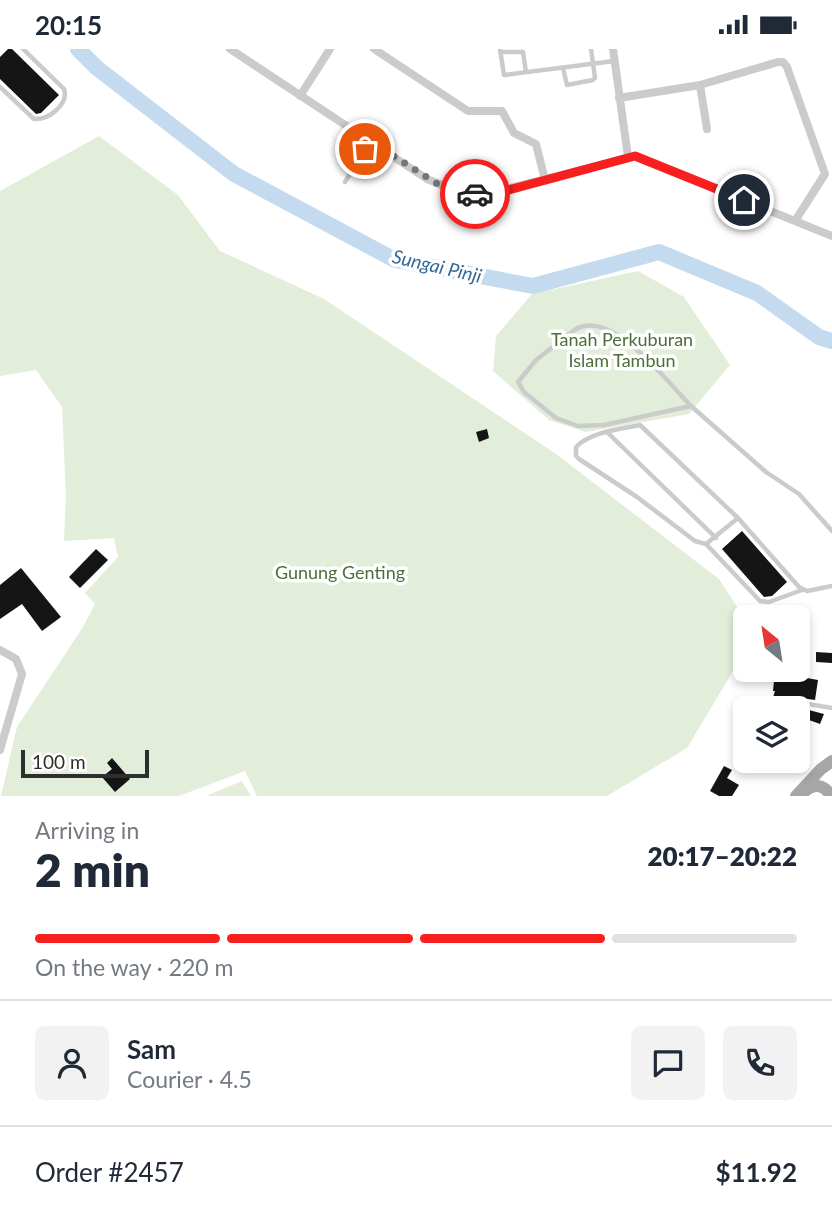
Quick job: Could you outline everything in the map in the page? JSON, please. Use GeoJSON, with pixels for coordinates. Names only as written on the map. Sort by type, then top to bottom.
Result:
{"type":"FeatureCollection","features":[{"type":"Feature","properties":{"kind":"main road"},"geometry":{"type":"LineString","coordinates":[[797,796],[821,769],[832,761]]}},
{"type":"Feature","properties":{"kind":"main road"},"geometry":{"type":"LineString","coordinates":[[797,796],[809,787],[819,785],[826,788],[831,796]]}},
{"type":"Feature","properties":{"kind":"street"},"geometry":{"type":"LineString","coordinates":[[300,96],[330,49]]}},
{"type":"Feature","properties":{"kind":"street"},"geometry":{"type":"LineString","coordinates":[[374,49],[468,111],[502,111],[514,133],[536,144],[545,180]]}},
{"type":"Feature","properties":{"kind":"street"},"geometry":{"type":"LineString","coordinates":[[613,49],[628,157]]}},
{"type":"Feature","properties":{"kind":"street"},"geometry":{"type":"LineString","coordinates":[[235,50],[300,96],[439,185],[484,195],[628,157],[642,158],[832,236]]}},
{"type":"Feature","properties":{"kind":"street"},"geometry":{"type":"LineString","coordinates":[[619,98],[700,85],[778,62],[785,64],[825,174],[795,221]]}},
{"type":"Feature","properties":{"kind":"street"},"geometry":{"type":"LineString","coordinates":[[700,85],[707,129]]}},
{"type":"Feature","properties":{"kind":"street"},"geometry":{"type":"LineString","coordinates":[[0,650],[16,659],[22,674],[0,750]]}},
{"type":"Feature","properties":{"kind":"lane"},"geometry":{"type":"LineString","coordinates":[[0,87],[34,119],[47,117],[64,102],[64,89],[23,49]]}},
{"type":"Feature","properties":{"kind":"lane"},"geometry":{"type":"LineString","coordinates":[[563,68],[567,85],[593,81],[595,78],[591,49]]}},
{"type":"Feature","properties":{"kind":"lane"},"geometry":{"type":"LineString","coordinates":[[526,72],[523,52],[500,50],[504,75],[614,61]]}},
{"type":"Feature","properties":{"kind":"lane"},"geometry":{"type":"LineString","coordinates":[[345,182],[370,141]]}},
{"type":"Feature","properties":{"kind":"lane"},"geometry":{"type":"LineString","coordinates":[[691,406],[604,425],[578,426],[556,418],[524,392],[518,382],[536,360],[576,329],[584,325],[600,325],[629,342],[691,406],[766,472],[799,494],[832,531]]}},
{"type":"Feature","properties":{"kind":"lane"},"geometry":{"type":"LineString","coordinates":[[803,590],[738,518],[640,425],[581,442],[575,451],[579,459],[637,497],[695,541],[706,544],[760,601],[769,602],[803,590],[832,586]]}},
{"type":"Feature","properties":{"kind":"lane"},"geometry":{"type":"LineString","coordinates":[[607,433],[716,538]]}},
{"type":"Feature","properties":{"kind":"lane"},"geometry":{"type":"LineString","coordinates":[[706,544],[738,518]]}},
{"type":"Feature","properties":{"kind":"lane"},"geometry":{"type":"LineString","coordinates":[[810,704],[832,708]]}},
{"type":"Feature","properties":{"kind":"green space","name":"Gunung Genting"},"geometry":{"type":"Polygon","coordinates":[[[99,136],[178,195],[220,251],[324,299],[556,454],[719,579],[736,605],[733,605],[733,671],[687,748],[607,796],[257,796],[245,771],[179,796],[1,796],[17,727],[83,627],[95,604],[85,593],[118,557],[114,538],[64,541],[66,496],[62,407],[36,370],[0,376],[0,191],[99,136]]]}},
{"type":"Feature","properties":{"kind":"green space","name":"Tanah Perkuburan Islam Tambun"},"geometry":{"type":"Polygon","coordinates":[[[638,271],[684,297],[730,365],[689,414],[586,432],[549,420],[493,371],[496,336],[532,294],[638,271]]]}},
{"type":"Feature","properties":{"kind":"green space"},"geometry":{"type":"Polygon","coordinates":[[[242,781],[251,796],[206,796],[242,781]]]}},
{"type":"Feature","properties":{"kind":"building"},"geometry":{"type":"Polygon","coordinates":[[[8,49],[12,49],[59,95],[41,113],[36,114],[0,79],[0,57],[8,49]]]}},
{"type":"Feature","properties":{"kind":"building"},"geometry":{"type":"Polygon","coordinates":[[[487,429],[489,438],[479,442],[476,432],[487,429]]]}},
{"type":"Feature","properties":{"kind":"building"},"geometry":{"type":"Polygon","coordinates":[[[742,531],[787,582],[772,596],[764,597],[722,549],[742,531]]]}},
{"type":"Feature","properties":{"kind":"building"},"geometry":{"type":"Polygon","coordinates":[[[96,549],[108,560],[80,588],[69,577],[96,549]]]}},
{"type":"Feature","properties":{"kind":"building"},"geometry":{"type":"Polygon","coordinates":[[[21,568],[61,617],[42,631],[22,604],[0,619],[0,585],[21,568]]]}},
{"type":"Feature","properties":{"kind":"building"},"geometry":{"type":"Polygon","coordinates":[[[816,652],[832,653],[832,663],[816,662],[816,652]]]}},
{"type":"Feature","properties":{"kind":"building"},"geometry":{"type":"Polygon","coordinates":[[[810,679],[818,680],[815,700],[810,699],[810,696],[773,696],[774,683],[810,683],[810,679]]]}},
{"type":"Feature","properties":{"kind":"building"},"geometry":{"type":"Polygon","coordinates":[[[810,710],[824,714],[820,724],[810,720],[810,710]]]}},
{"type":"Feature","properties":{"kind":"building"},"geometry":{"type":"Polygon","coordinates":[[[112,758],[130,779],[115,792],[102,777],[112,769],[107,763],[112,758]]]}},
{"type":"Feature","properties":{"kind":"building"},"geometry":{"type":"Polygon","coordinates":[[[724,766],[732,770],[727,778],[739,785],[732,796],[719,796],[710,791],[724,766]]]}},
{"type":"Feature","properties":{"kind":"waterway","name":"Sungai Pinji"},"geometry":{"type":"LineString","coordinates":[[78,49],[97,68],[234,174],[395,260],[533,286],[659,252],[757,293],[819,337],[832,341]]}},
{"type":"Feature","properties":{"kind":"way so far"},"geometry":{"type":"LineString","coordinates":[[365,149],[370,141],[427,179],[454,190],[475,194]]}},
{"type":"Feature","properties":{"kind":"route"},"geometry":{"type":"LineString","coordinates":[[475,194],[497,193],[635,156],[744,200]]}}]}
